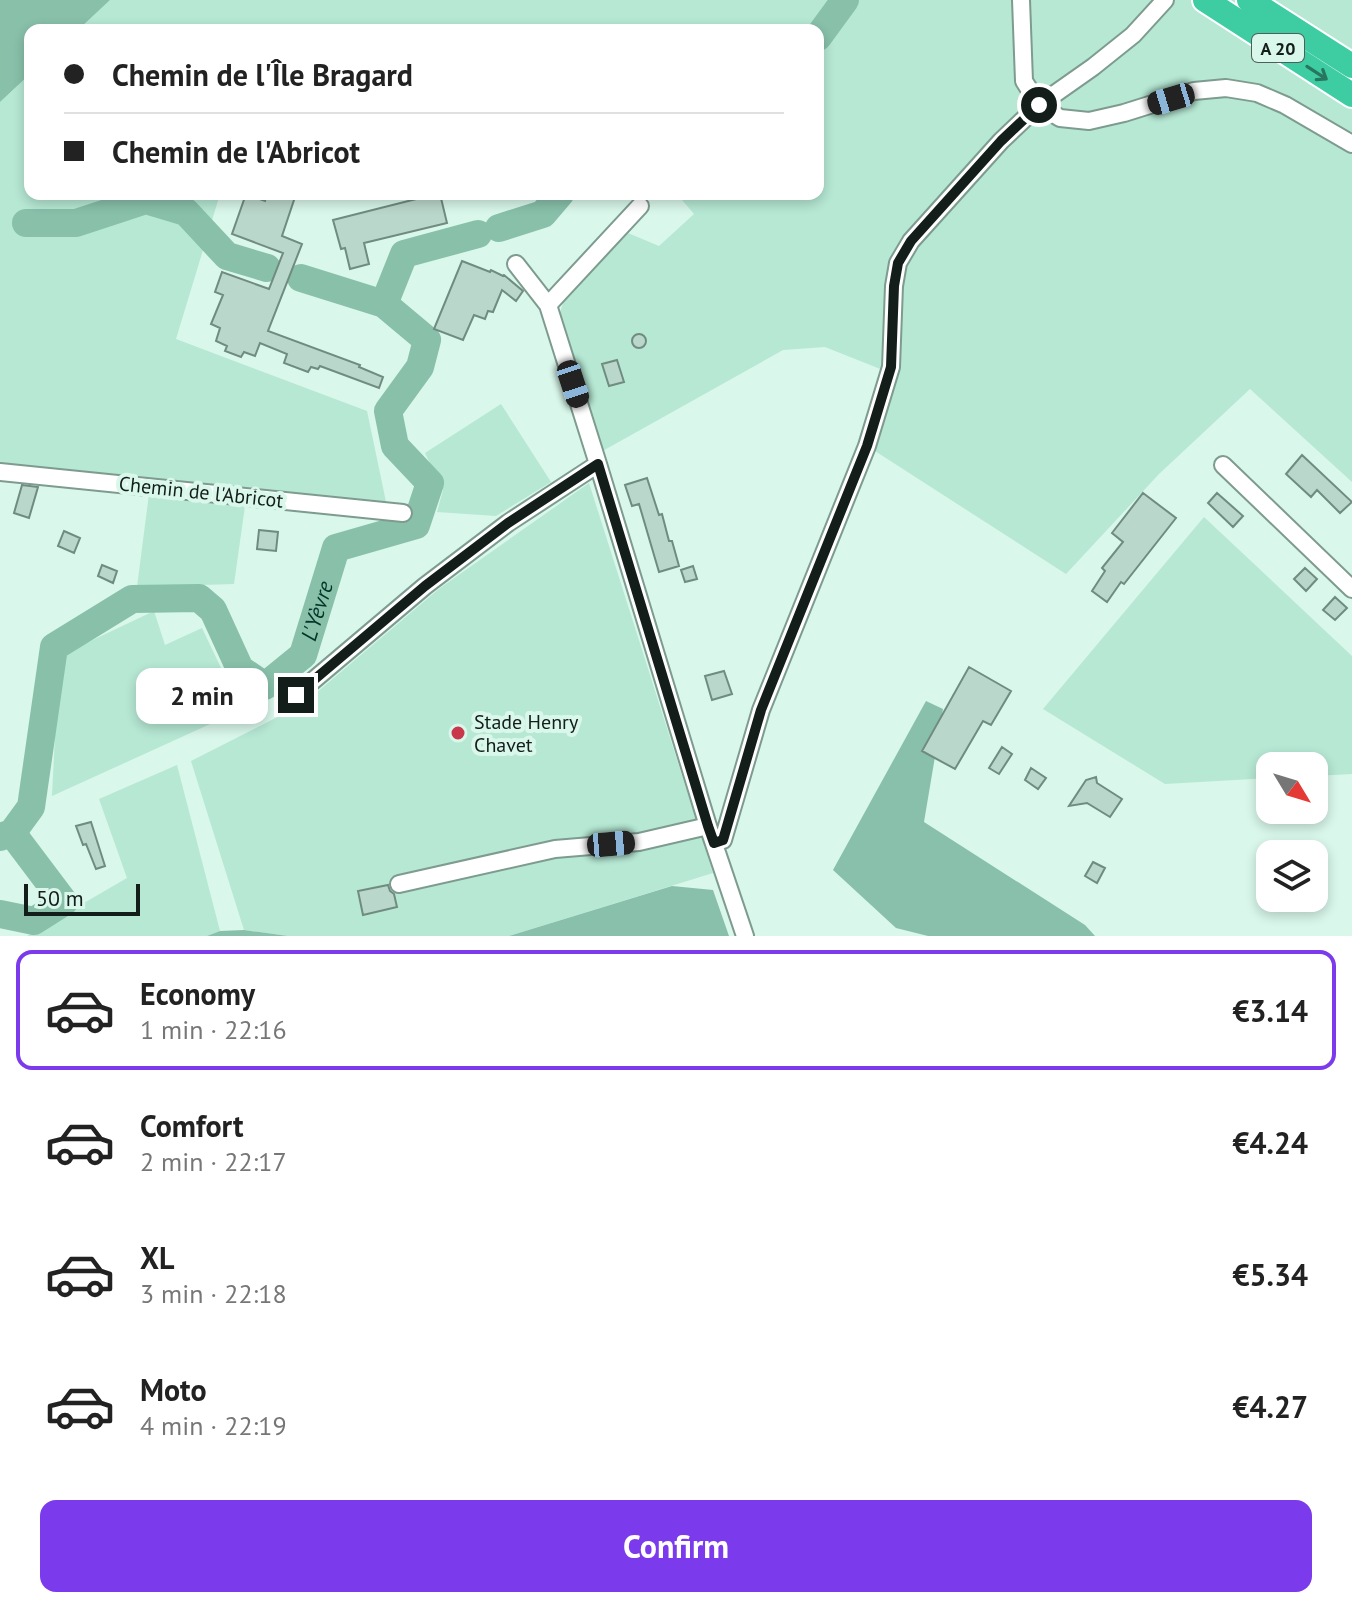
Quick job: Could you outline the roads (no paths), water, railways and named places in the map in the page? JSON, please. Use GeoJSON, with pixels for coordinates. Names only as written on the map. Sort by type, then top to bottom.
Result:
{"type":"FeatureCollection","features":[{"type":"Feature","properties":{"kind":"highway","name":"A 20"},"geometry":{"type":"LineString","coordinates":[[1205,0],[1352,95]]}},
{"type":"Feature","properties":{"kind":"highway","name":"A 20"},"geometry":{"type":"LineString","coordinates":[[1249,0],[1352,66]]}},
{"type":"Feature","properties":{"kind":"street"},"geometry":{"type":"LineString","coordinates":[[1021,0],[1024,81],[1033,99],[1060,118],[1089,121],[1194,91],[1226,88],[1257,93],[1285,105],[1352,144]]}},
{"type":"Feature","properties":{"kind":"street"},"geometry":{"type":"LineString","coordinates":[[714,843],[723,840],[761,710],[867,446],[891,367],[894,286],[898,263],[911,241],[1001,141],[1039,105],[1133,35],[1165,0]]}},
{"type":"Feature","properties":{"kind":"street"},"geometry":{"type":"LineString","coordinates":[[548,305],[640,206]]}},
{"type":"Feature","properties":{"kind":"street"},"geometry":{"type":"LineString","coordinates":[[516,264],[548,305],[708,826],[745,936]]}},
{"type":"Feature","properties":{"kind":"street"},"geometry":{"type":"LineString","coordinates":[[296,695],[425,586],[496,532],[598,464]]}},
{"type":"Feature","properties":{"kind":"street"},"geometry":{"type":"LineString","coordinates":[[1223,465],[1352,589]]}},
{"type":"Feature","properties":{"kind":"street","name":"Chemin de l'Abricot"},"geometry":{"type":"LineString","coordinates":[[0,472],[403,513]]}},
{"type":"Feature","properties":{"kind":"street"},"geometry":{"type":"LineString","coordinates":[[399,884],[555,849],[639,842],[708,826]]}},
{"type":"Feature","properties":{"kind":"waterway","name":"L'Yèvre"},"geometry":{"type":"LineString","coordinates":[[824,29],[845,0]]}},
{"type":"Feature","properties":{"kind":"waterway","name":"L'Yèvre"},"geometry":{"type":"LineString","coordinates":[[26,223],[76,223],[146,200],[186,212],[227,256],[267,268]]}},
{"type":"Feature","properties":{"kind":"waterway","name":"L'Yèvre"},"geometry":{"type":"LineString","coordinates":[[499,228],[543,214],[555,200]]}},
{"type":"Feature","properties":{"kind":"waterway","name":"L'Yèvre"},"geometry":{"type":"LineString","coordinates":[[384,304],[404,254],[478,234]]}},
{"type":"Feature","properties":{"kind":"waterway","name":"L'Yèvre"},"geometry":{"type":"LineString","coordinates":[[0,837],[12,833],[31,807],[54,647],[132,599],[199,598],[213,610],[240,669],[265,686],[303,655],[336,548],[416,525],[430,483],[395,446],[388,411],[420,367],[427,340],[384,304],[301,278]]}},
{"type":"Feature","properties":{"kind":"waterway","name":"L'Yèvre"},"geometry":{"type":"LineString","coordinates":[[0,914],[34,921],[64,902],[12,833]]}},
{"type":"Feature","properties":{"kind":"place","name":"Stade Henry Chavet"},"geometry":{"type":"Point","coordinates":[458,733]}}]}
